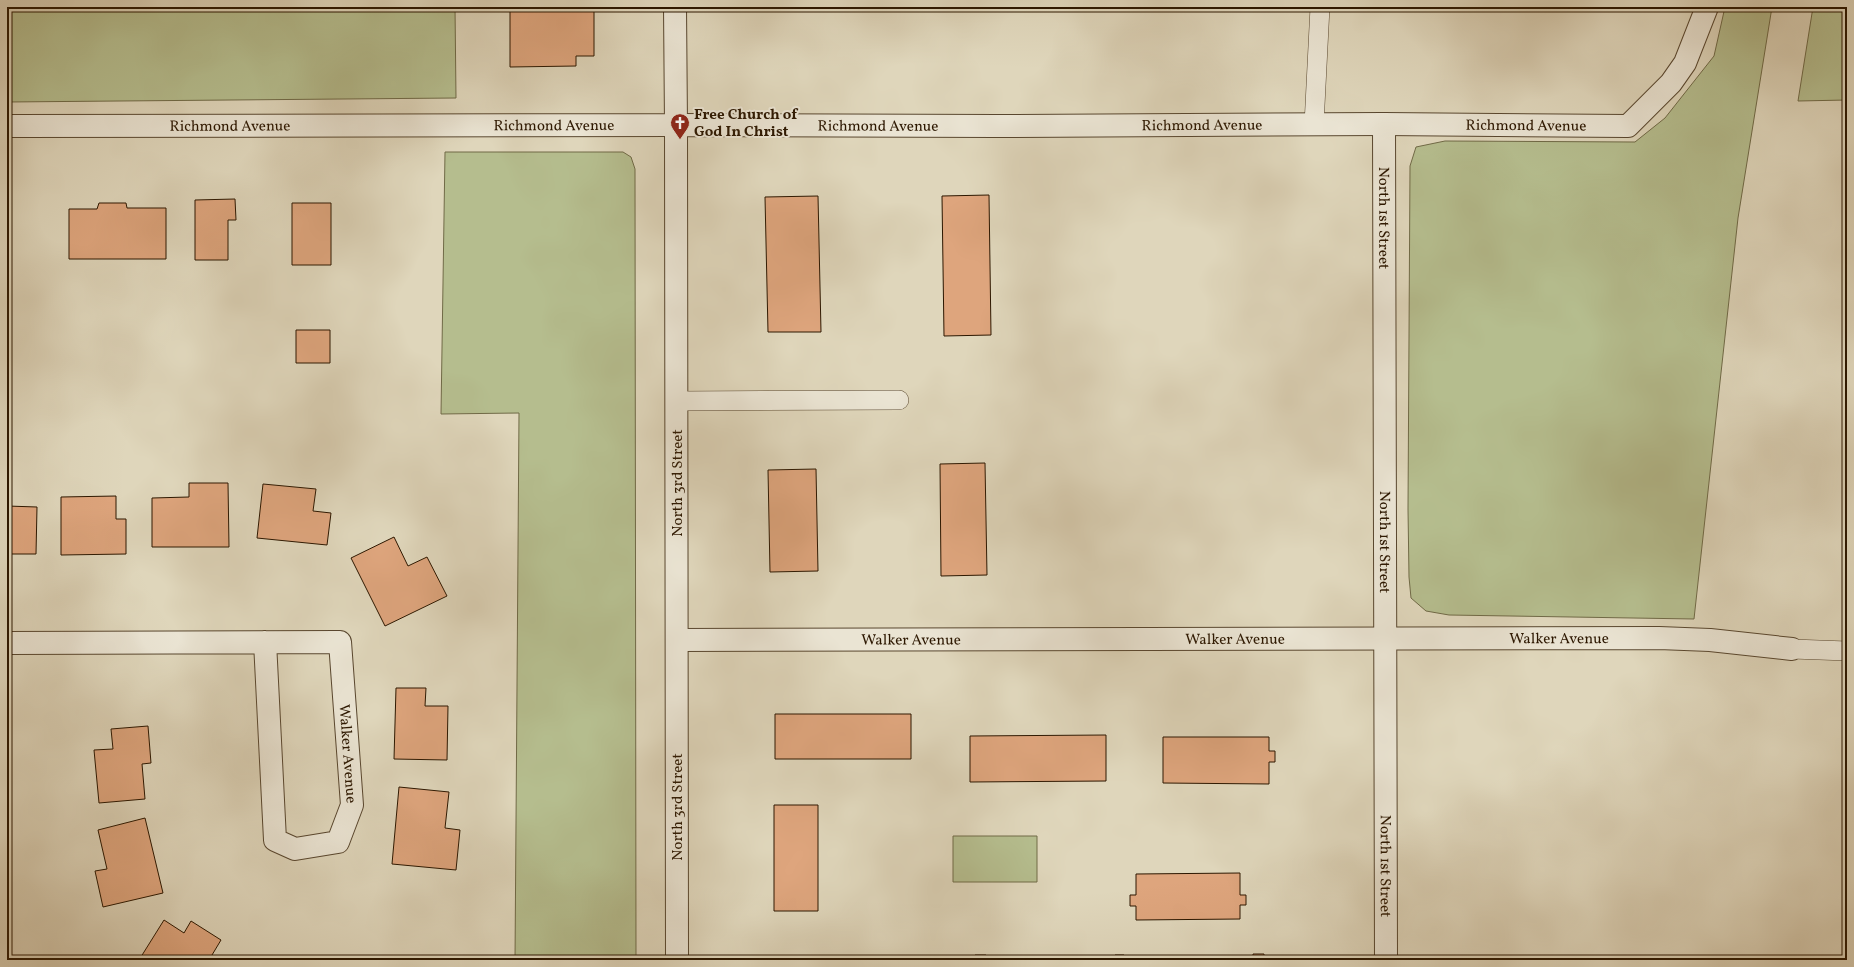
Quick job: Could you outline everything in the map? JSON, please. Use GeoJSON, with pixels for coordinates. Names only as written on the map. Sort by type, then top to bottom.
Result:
{"type":"FeatureCollection","features":[{"type":"Feature","properties":{"kind":"street","name":"North 3rd Street"},"geometry":{"type":"LineString","coordinates":[[676,7],[677,960]]}},
{"type":"Feature","properties":{"kind":"street","name":"Richmond Avenue"},"geometry":{"type":"LineString","coordinates":[[7,126],[676,124],[1384,124],[1628,126],[1671,83],[1685,63],[1708,7]]}},
{"type":"Feature","properties":{"kind":"street","name":"North 1st Street"},"geometry":{"type":"LineString","coordinates":[[1384,124],[1386,960]]}},
{"type":"Feature","properties":{"kind":"street","name":"Walker Avenue"},"geometry":{"type":"LineString","coordinates":[[677,640],[1659,638],[1710,640],[1792,649]]}},
{"type":"Feature","properties":{"kind":"street","name":"Walker Avenue"},"geometry":{"type":"LineString","coordinates":[[7,643],[265,642],[340,642],[352,805],[338,842],[295,849],[275,840],[265,642]]}},
{"type":"Feature","properties":{"kind":"lane"},"geometry":{"type":"LineString","coordinates":[[1314,124],[1320,7]]}},
{"type":"Feature","properties":{"kind":"lane"},"geometry":{"type":"LineString","coordinates":[[676,401],[898,400]]}},
{"type":"Feature","properties":{"kind":"lane"},"geometry":{"type":"LineString","coordinates":[[1792,649],[1847,651]]}},
{"type":"Feature","properties":{"kind":"green space"},"geometry":{"type":"Polygon","coordinates":[[[7,7],[455,7],[456,98],[7,102],[7,7]]]}},
{"type":"Feature","properties":{"kind":"green space"},"geometry":{"type":"Polygon","coordinates":[[[1725,7],[1772,7],[1738,218],[1694,619],[1449,615],[1426,611],[1411,598],[1409,577],[1410,166],[1416,147],[1445,141],[1635,142],[1665,118],[1714,56],[1725,7]]]}},
{"type":"Feature","properties":{"kind":"green space"},"geometry":{"type":"Polygon","coordinates":[[[1813,7],[1847,7],[1847,100],[1798,101],[1813,7]]]}},
{"type":"Feature","properties":{"kind":"green space"},"geometry":{"type":"Polygon","coordinates":[[[445,152],[623,152],[631,157],[635,169],[636,960],[515,960],[519,413],[441,414],[445,152]]]}},
{"type":"Feature","properties":{"kind":"green space"},"geometry":{"type":"Polygon","coordinates":[[[953,836],[1037,836],[1037,882],[953,882],[953,836]]]}},
{"type":"Feature","properties":{"kind":"building"},"geometry":{"type":"Polygon","coordinates":[[[510,8],[594,8],[594,56],[576,56],[576,66],[510,67],[510,8]]]}},
{"type":"Feature","properties":{"kind":"building"},"geometry":{"type":"Polygon","coordinates":[[[989,195],[991,335],[944,336],[942,196],[989,195]]]}},
{"type":"Feature","properties":{"kind":"building"},"geometry":{"type":"Polygon","coordinates":[[[818,196],[821,332],[768,332],[765,197],[818,196]]]}},
{"type":"Feature","properties":{"kind":"building"},"geometry":{"type":"Polygon","coordinates":[[[235,199],[236,220],[228,220],[228,260],[195,260],[195,200],[235,199]]]}},
{"type":"Feature","properties":{"kind":"building"},"geometry":{"type":"Polygon","coordinates":[[[99,203],[126,203],[127,208],[166,208],[166,259],[69,259],[69,209],[97,209],[99,203]]]}},
{"type":"Feature","properties":{"kind":"building"},"geometry":{"type":"Polygon","coordinates":[[[292,203],[331,203],[331,265],[292,265],[292,203]]]}},
{"type":"Feature","properties":{"kind":"building"},"geometry":{"type":"Polygon","coordinates":[[[296,330],[330,330],[330,363],[296,363],[296,330]]]}},
{"type":"Feature","properties":{"kind":"building"},"geometry":{"type":"Polygon","coordinates":[[[985,463],[987,575],[941,576],[940,464],[985,463]]]}},
{"type":"Feature","properties":{"kind":"building"},"geometry":{"type":"Polygon","coordinates":[[[816,469],[818,571],[770,572],[768,470],[816,469]]]}},
{"type":"Feature","properties":{"kind":"building"},"geometry":{"type":"Polygon","coordinates":[[[189,483],[228,483],[229,547],[152,547],[152,498],[189,497],[189,483]]]}},
{"type":"Feature","properties":{"kind":"building"},"geometry":{"type":"Polygon","coordinates":[[[263,484],[316,489],[313,511],[331,513],[327,545],[257,538],[263,484]]]}},
{"type":"Feature","properties":{"kind":"building"},"geometry":{"type":"Polygon","coordinates":[[[116,496],[116,519],[126,519],[126,554],[61,555],[61,497],[116,496]]]}},
{"type":"Feature","properties":{"kind":"building"},"geometry":{"type":"Polygon","coordinates":[[[7,506],[37,507],[36,554],[7,554],[7,506]]]}},
{"type":"Feature","properties":{"kind":"building"},"geometry":{"type":"Polygon","coordinates":[[[394,537],[408,566],[427,557],[447,596],[385,626],[351,558],[394,537]]]}},
{"type":"Feature","properties":{"kind":"building"},"geometry":{"type":"Polygon","coordinates":[[[396,688],[426,688],[425,706],[448,706],[447,760],[394,759],[396,688]]]}},
{"type":"Feature","properties":{"kind":"building"},"geometry":{"type":"Polygon","coordinates":[[[775,714],[911,714],[911,759],[775,759],[775,714]]]}},
{"type":"Feature","properties":{"kind":"building"},"geometry":{"type":"Polygon","coordinates":[[[148,726],[151,763],[142,764],[145,799],[99,803],[94,750],[113,749],[111,729],[148,726]]]}},
{"type":"Feature","properties":{"kind":"building"},"geometry":{"type":"Polygon","coordinates":[[[1106,735],[1106,781],[970,782],[970,736],[1106,735]]]}},
{"type":"Feature","properties":{"kind":"building"},"geometry":{"type":"Polygon","coordinates":[[[1163,737],[1269,737],[1269,751],[1275,751],[1275,762],[1269,762],[1269,784],[1163,783],[1163,737]]]}},
{"type":"Feature","properties":{"kind":"building"},"geometry":{"type":"Polygon","coordinates":[[[399,787],[449,792],[445,828],[460,830],[456,870],[392,864],[399,787]]]}},
{"type":"Feature","properties":{"kind":"building"},"geometry":{"type":"Polygon","coordinates":[[[774,805],[818,805],[818,911],[774,911],[774,805]]]}},
{"type":"Feature","properties":{"kind":"building"},"geometry":{"type":"Polygon","coordinates":[[[145,818],[163,893],[103,907],[95,871],[107,869],[98,830],[145,818]]]}},
{"type":"Feature","properties":{"kind":"building"},"geometry":{"type":"Polygon","coordinates":[[[1240,873],[1240,895],[1246,895],[1246,905],[1240,905],[1240,919],[1136,920],[1136,906],[1130,906],[1130,895],[1136,895],[1136,874],[1240,873]]]}},
{"type":"Feature","properties":{"kind":"building"},"geometry":{"type":"Polygon","coordinates":[[[164,920],[184,933],[191,921],[221,940],[209,960],[139,960],[164,920]]]}},
{"type":"Feature","properties":{"kind":"building"},"geometry":{"type":"Polygon","coordinates":[[[1253,954],[1264,954],[1264,960],[1253,960],[1253,954]]]}},
{"type":"Feature","properties":{"kind":"building"},"geometry":{"type":"Polygon","coordinates":[[[975,955],[986,955],[986,960],[976,960],[975,955]]]}},
{"type":"Feature","properties":{"kind":"building"},"geometry":{"type":"Polygon","coordinates":[[[1115,955],[1124,955],[1124,960],[1115,960],[1115,955]]]}},
{"type":"Feature","properties":{"kind":"building"},"geometry":{"type":"Polygon","coordinates":[[[912,959],[912,960],[775,960],[912,959]]]}},
{"type":"Feature","properties":{"kind":"place","name":"Free Church of God In Christ"},"geometry":{"type":"Point","coordinates":[680,140]}}]}
